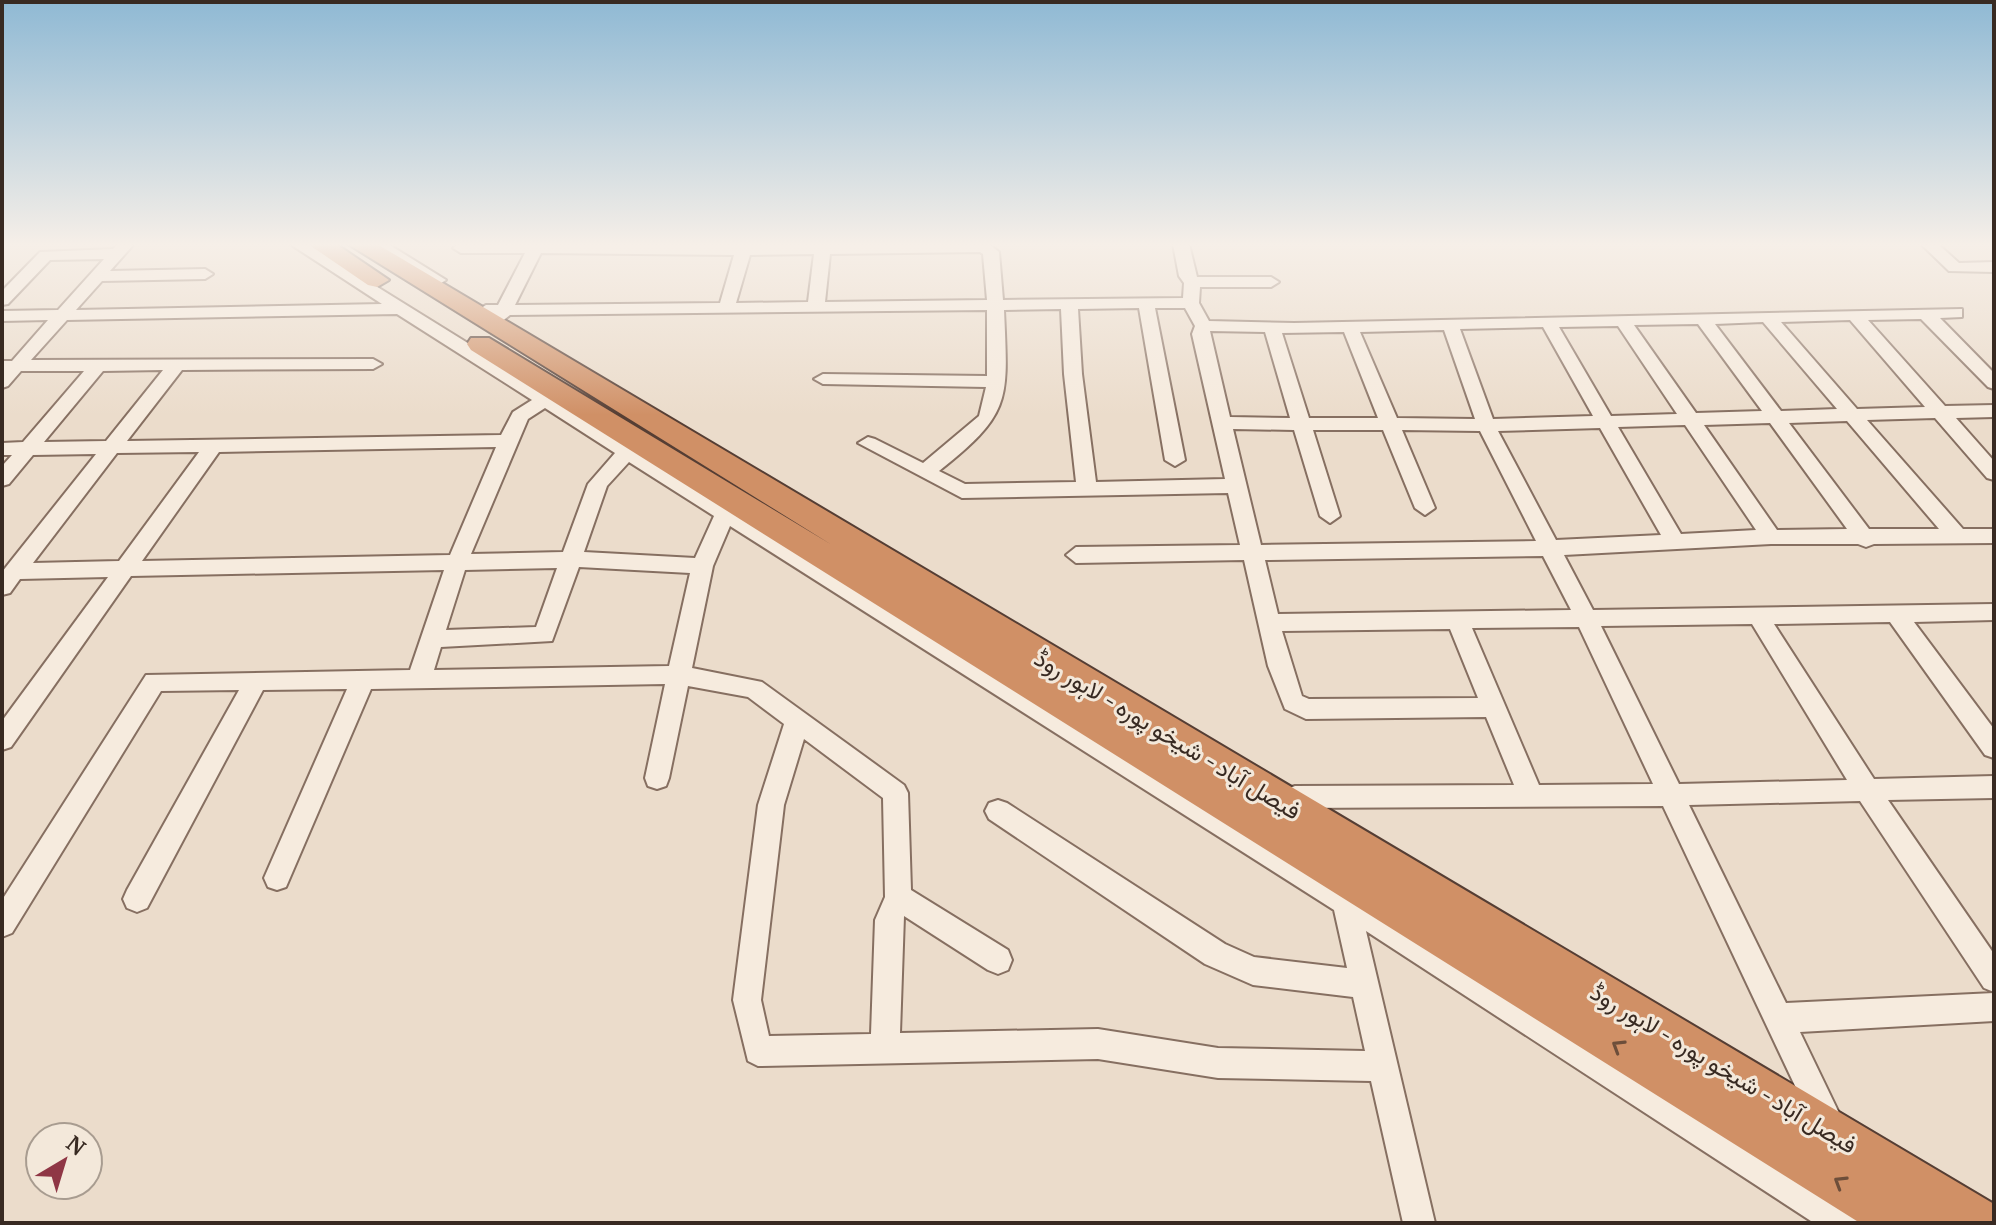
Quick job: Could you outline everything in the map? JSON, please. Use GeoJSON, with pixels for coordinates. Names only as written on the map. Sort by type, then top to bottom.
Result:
{"type":"FeatureCollection","features":[{"type":"Feature","properties":{"kind":"highway","name":"فیصل آباد - شیخو پورہ - لاہور روڈ"},"geometry":{"type":"LineString","coordinates":[[412,301],[938,629],[1906,1223]]}},
{"type":"Feature","properties":{"kind":"highway","name":"فیصل آباد - شیخو پورہ - لاہور روڈ"},"geometry":{"type":"LineString","coordinates":[[454,301],[1978,1223]]}},
{"type":"Feature","properties":{"kind":"street"},"geometry":{"type":"LineString","coordinates":[[2,382],[9,366],[76,301]]}},
{"type":"Feature","properties":{"kind":"street"},"geometry":{"type":"LineString","coordinates":[[389,301],[1346,903],[1843,1223]]}},
{"type":"Feature","properties":{"kind":"street"},"geometry":{"type":"LineString","coordinates":[[488,301],[497,312],[1295,797],[1994,1216]]}},
{"type":"Feature","properties":{"kind":"street"},"geometry":{"type":"LineString","coordinates":[[497,312],[504,301]]}},
{"type":"Feature","properties":{"kind":"street"},"geometry":{"type":"LineString","coordinates":[[726,309],[728,301]]}},
{"type":"Feature","properties":{"kind":"street"},"geometry":{"type":"LineString","coordinates":[[816,308],[817,301]]}},
{"type":"Feature","properties":{"kind":"street"},"geometry":{"type":"LineString","coordinates":[[926,471],[990,414],[995,382],[994,301]]}},
{"type":"Feature","properties":{"kind":"street"},"geometry":{"type":"LineString","coordinates":[[497,312],[1146,304],[1157,301]]}},
{"type":"Feature","properties":{"kind":"street"},"geometry":{"type":"LineString","coordinates":[[1195,301],[1279,666],[1293,702],[1306,709],[1494,707]]}},
{"type":"Feature","properties":{"kind":"street"},"geometry":{"type":"LineString","coordinates":[[1146,304],[1175,460]]}},
{"type":"Feature","properties":{"kind":"street"},"geometry":{"type":"LineString","coordinates":[[1069,305],[1073,331],[1073,374],[1087,489]]}},
{"type":"Feature","properties":{"kind":"street"},"geometry":{"type":"LineString","coordinates":[[2,316],[401,309]]}},
{"type":"Feature","properties":{"kind":"street"},"geometry":{"type":"LineString","coordinates":[[1203,326],[1350,327],[1956,313]]}},
{"type":"Feature","properties":{"kind":"street"},"geometry":{"type":"LineString","coordinates":[[1926,314],[1994,383]]}},
{"type":"Feature","properties":{"kind":"street"},"geometry":{"type":"LineString","coordinates":[[1854,315],[1994,473]]}},
{"type":"Feature","properties":{"kind":"street"},"geometry":{"type":"LineString","coordinates":[[1767,317],[1958,537]]}},
{"type":"Feature","properties":{"kind":"street"},"geometry":{"type":"LineString","coordinates":[[1703,319],[1866,540]]}},
{"type":"Feature","properties":{"kind":"street"},"geometry":{"type":"LineString","coordinates":[[1623,321],[1771,537]]}},
{"type":"Feature","properties":{"kind":"street"},"geometry":{"type":"LineString","coordinates":[[1548,322],[1675,542]]}},
{"type":"Feature","properties":{"kind":"street"},"geometry":{"type":"LineString","coordinates":[[1450,324],[1486,425],[1587,620],[1781,1018],[1824,1113]]}},
{"type":"Feature","properties":{"kind":"street"},"geometry":{"type":"LineString","coordinates":[[1350,327],[1425,508]]}},
{"type":"Feature","properties":{"kind":"street"},"geometry":{"type":"LineString","coordinates":[[1272,328],[1330,516]]}},
{"type":"Feature","properties":{"kind":"street"},"geometry":{"type":"LineString","coordinates":[[9,366],[373,364]]}},
{"type":"Feature","properties":{"kind":"street"},"geometry":{"type":"LineString","coordinates":[[2,479],[98,366]]}},
{"type":"Feature","properties":{"kind":"street"},"geometry":{"type":"LineString","coordinates":[[8,579],[175,367]]}},
{"type":"Feature","properties":{"kind":"street"},"geometry":{"type":"LineString","coordinates":[[823,379],[995,382]]}},
{"type":"Feature","properties":{"kind":"street"},"geometry":{"type":"LineString","coordinates":[[419,679],[457,562],[508,441],[520,416],[545,399]]}},
{"type":"Feature","properties":{"kind":"street"},"geometry":{"type":"LineString","coordinates":[[1223,423],[1486,425],[1994,411]]}},
{"type":"Feature","properties":{"kind":"street"},"geometry":{"type":"LineString","coordinates":[[2,449],[508,441]]}},
{"type":"Feature","properties":{"kind":"street"},"geometry":{"type":"LineString","coordinates":[[868,443],[962,491],[1237,486]]}},
{"type":"Feature","properties":{"kind":"street"},"geometry":{"type":"LineString","coordinates":[[2,740],[215,444]]}},
{"type":"Feature","properties":{"kind":"street"},"geometry":{"type":"LineString","coordinates":[[432,639],[544,635],[598,484],[628,451]]}},
{"type":"Feature","properties":{"kind":"street"},"geometry":{"type":"LineString","coordinates":[[657,778],[702,566],[725,513]]}},
{"type":"Feature","properties":{"kind":"street"},"geometry":{"type":"LineString","coordinates":[[1076,555],[1549,548],[1771,537],[1866,540],[1994,536]]}},
{"type":"Feature","properties":{"kind":"street"},"geometry":{"type":"LineString","coordinates":[[8,579],[124,569],[614,559],[702,566]]}},
{"type":"Feature","properties":{"kind":"street"},"geometry":{"type":"LineString","coordinates":[[1271,623],[1994,612]]}},
{"type":"Feature","properties":{"kind":"street"},"geometry":{"type":"LineString","coordinates":[[1897,615],[1994,748]]}},
{"type":"Feature","properties":{"kind":"street"},"geometry":{"type":"LineString","coordinates":[[1758,616],[1867,790],[1994,978]]}},
{"type":"Feature","properties":{"kind":"street"},"geometry":{"type":"LineString","coordinates":[[1458,621],[1532,797]]}},
{"type":"Feature","properties":{"kind":"street"},"geometry":{"type":"LineString","coordinates":[[2,924],[154,682],[681,675],[754,689],[895,793],[898,897],[889,920],[885,1047]]}},
{"type":"Feature","properties":{"kind":"street"},"geometry":{"type":"LineString","coordinates":[[277,878],[363,680]]}},
{"type":"Feature","properties":{"kind":"street"},"geometry":{"type":"LineString","coordinates":[[137,899],[256,681]]}},
{"type":"Feature","properties":{"kind":"street"},"geometry":{"type":"LineString","coordinates":[[797,721],[771,805],[747,1000],[758,1051],[1098,1044],[1218,1063],[1380,1066]]}},
{"type":"Feature","properties":{"kind":"street"},"geometry":{"type":"LineString","coordinates":[[1295,797],[1672,795],[1994,787]]}},
{"type":"Feature","properties":{"kind":"street"},"geometry":{"type":"LineString","coordinates":[[998,811],[1215,954],[1253,971],[1363,984]]}},
{"type":"Feature","properties":{"kind":"street"},"geometry":{"type":"LineString","coordinates":[[898,897],[998,960]]}},
{"type":"Feature","properties":{"kind":"street"},"geometry":{"type":"LineString","coordinates":[[1346,903],[1380,1066],[1419,1223]]}},
{"type":"Feature","properties":{"kind":"street"},"geometry":{"type":"LineString","coordinates":[[1781,1018],[1994,1007]]}}]}
